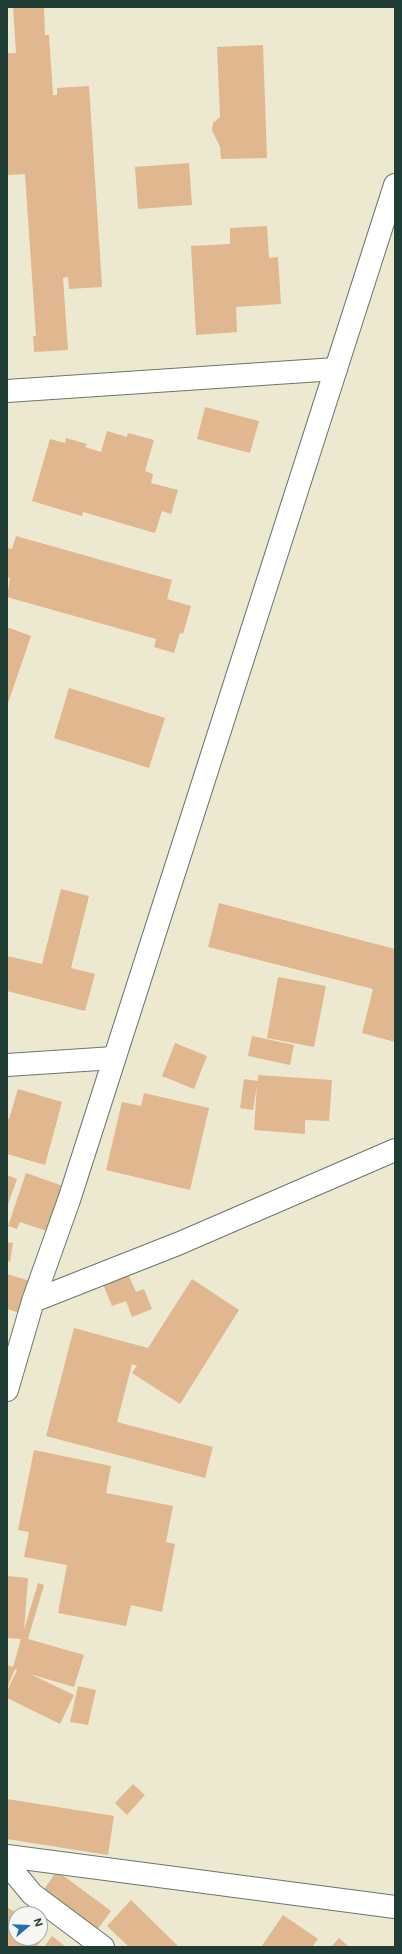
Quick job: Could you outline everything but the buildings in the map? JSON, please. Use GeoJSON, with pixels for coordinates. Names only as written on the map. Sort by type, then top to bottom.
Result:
{"type":"FeatureCollection","features":[{"type":"Feature","properties":{"kind":"main road"},"geometry":{"type":"LineString","coordinates":[[7,1390],[34,1301],[69,1200],[395,185]]}},
{"type":"Feature","properties":{"kind":"main road"},"geometry":{"type":"LineString","coordinates":[[7,391],[336,369]]}},
{"type":"Feature","properties":{"kind":"main road"},"geometry":{"type":"LineString","coordinates":[[7,1065],[114,1058]]}},
{"type":"Feature","properties":{"kind":"main road"},"geometry":{"type":"LineString","coordinates":[[34,1301],[180,1242],[395,1150]]}},
{"type":"Feature","properties":{"kind":"main road"},"geometry":{"type":"LineString","coordinates":[[7,1856],[395,1907]]}},
{"type":"Feature","properties":{"kind":"main road"},"geometry":{"type":"LineString","coordinates":[[7,1864],[32,1894],[103,1947]]}}]}
